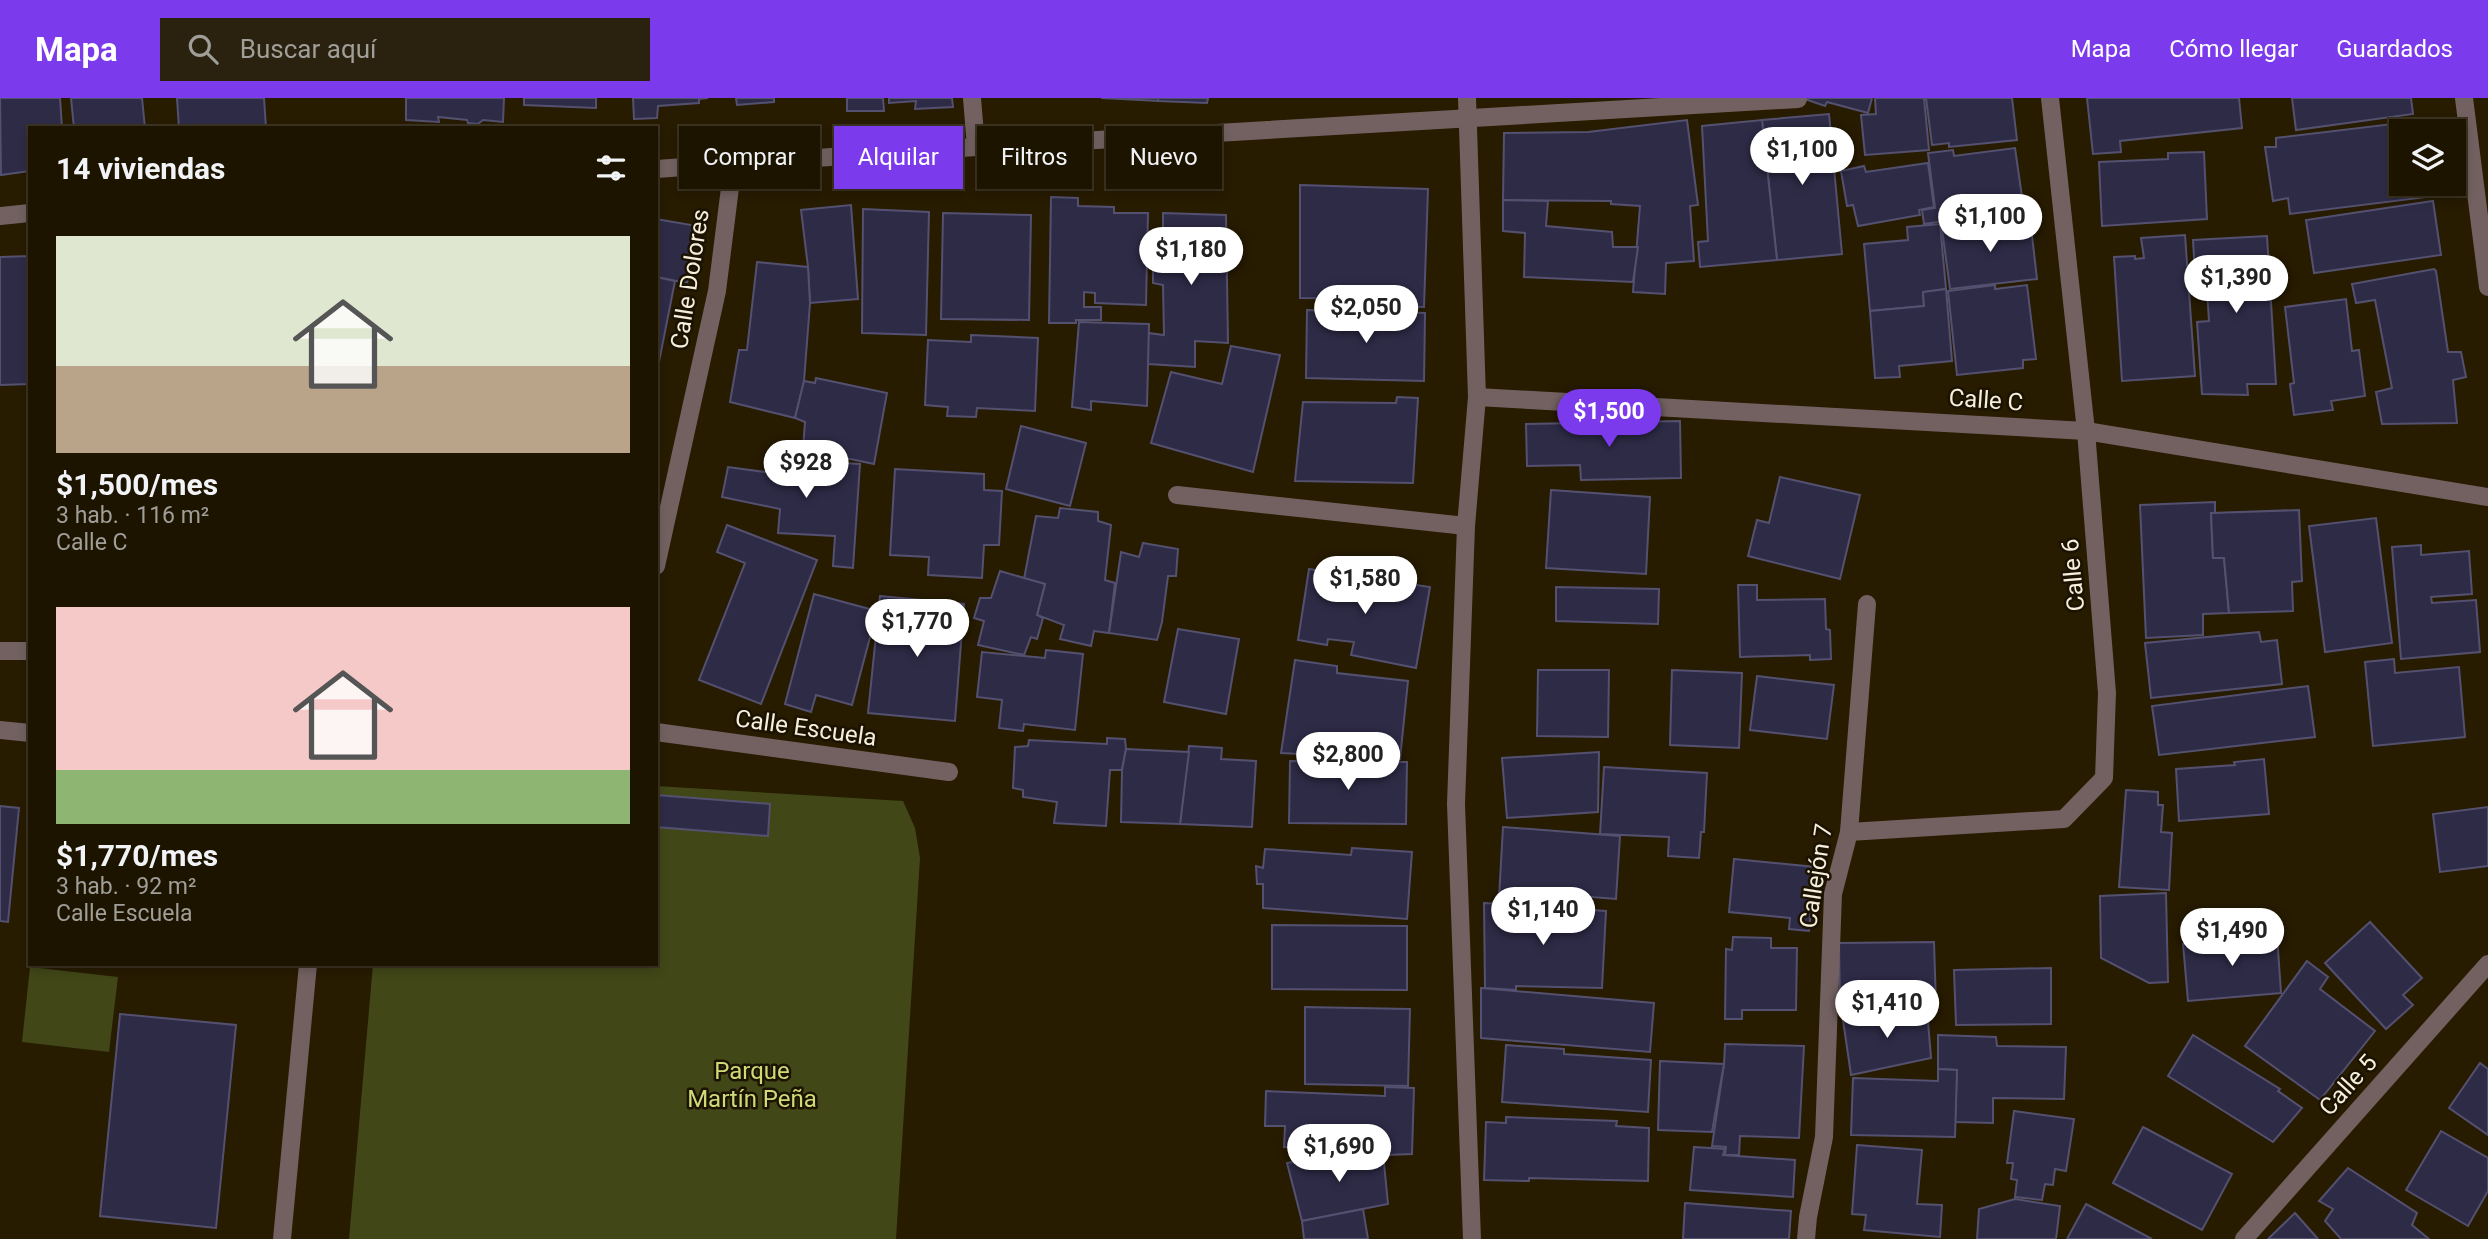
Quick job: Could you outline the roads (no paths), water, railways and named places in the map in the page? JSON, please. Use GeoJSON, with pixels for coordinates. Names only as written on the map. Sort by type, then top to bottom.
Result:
{"type":"FeatureCollection","features":[{"type":"Feature","properties":{"kind":"street"},"geometry":{"type":"LineString","coordinates":[[972,98],[976,147]]}},
{"type":"Feature","properties":{"kind":"street"},"geometry":{"type":"LineString","coordinates":[[1467,98],[1476,397],[1466,526],[1456,804],[1472,1239]]}},
{"type":"Feature","properties":{"kind":"street","name":"Calle 6"},"geometry":{"type":"LineString","coordinates":[[1849,832],[2064,820],[2104,778],[2106,692],[2086,431],[2050,98]]}},
{"type":"Feature","properties":{"kind":"street"},"geometry":{"type":"LineString","coordinates":[[2464,98],[2488,287]]}},
{"type":"Feature","properties":{"kind":"street"},"geometry":{"type":"LineString","coordinates":[[820,158],[1798,99]]}},
{"type":"Feature","properties":{"kind":"street"},"geometry":{"type":"LineString","coordinates":[[658,169],[679,168]]}},
{"type":"Feature","properties":{"kind":"street","name":"Calle Dolores"},"geometry":{"type":"LineString","coordinates":[[658,557],[717,291],[730,189]]}},
{"type":"Feature","properties":{"kind":"street"},"geometry":{"type":"LineString","coordinates":[[0,216],[28,214]]}},
{"type":"Feature","properties":{"kind":"street","name":"Calle C"},"geometry":{"type":"LineString","coordinates":[[1476,397],[2086,431],[2488,497]]}},
{"type":"Feature","properties":{"kind":"street"},"geometry":{"type":"LineString","coordinates":[[1177,495],[1466,526]]}},
{"type":"Feature","properties":{"kind":"street","name":"Callejón 7"},"geometry":{"type":"LineString","coordinates":[[1806,1239],[1824,1136],[1833,894],[1849,832],[1867,604]]}},
{"type":"Feature","properties":{"kind":"street"},"geometry":{"type":"LineString","coordinates":[[0,651],[28,651]]}},
{"type":"Feature","properties":{"kind":"street"},"geometry":{"type":"LineString","coordinates":[[0,730],[28,733]]}},
{"type":"Feature","properties":{"kind":"street","name":"Calle Escuela"},"geometry":{"type":"LineString","coordinates":[[658,732],[949,772]]}},
{"type":"Feature","properties":{"kind":"street","name":"Calle 5"},"geometry":{"type":"LineString","coordinates":[[2244,1239],[2488,964]]}},
{"type":"Feature","properties":{"kind":"street"},"geometry":{"type":"LineString","coordinates":[[282,1239],[308,966]]}},
{"type":"Feature","properties":{"kind":"park label","name":"Parque Martín Peña"},"geometry":{"type":"Point","coordinates":[752,1085]}}]}
